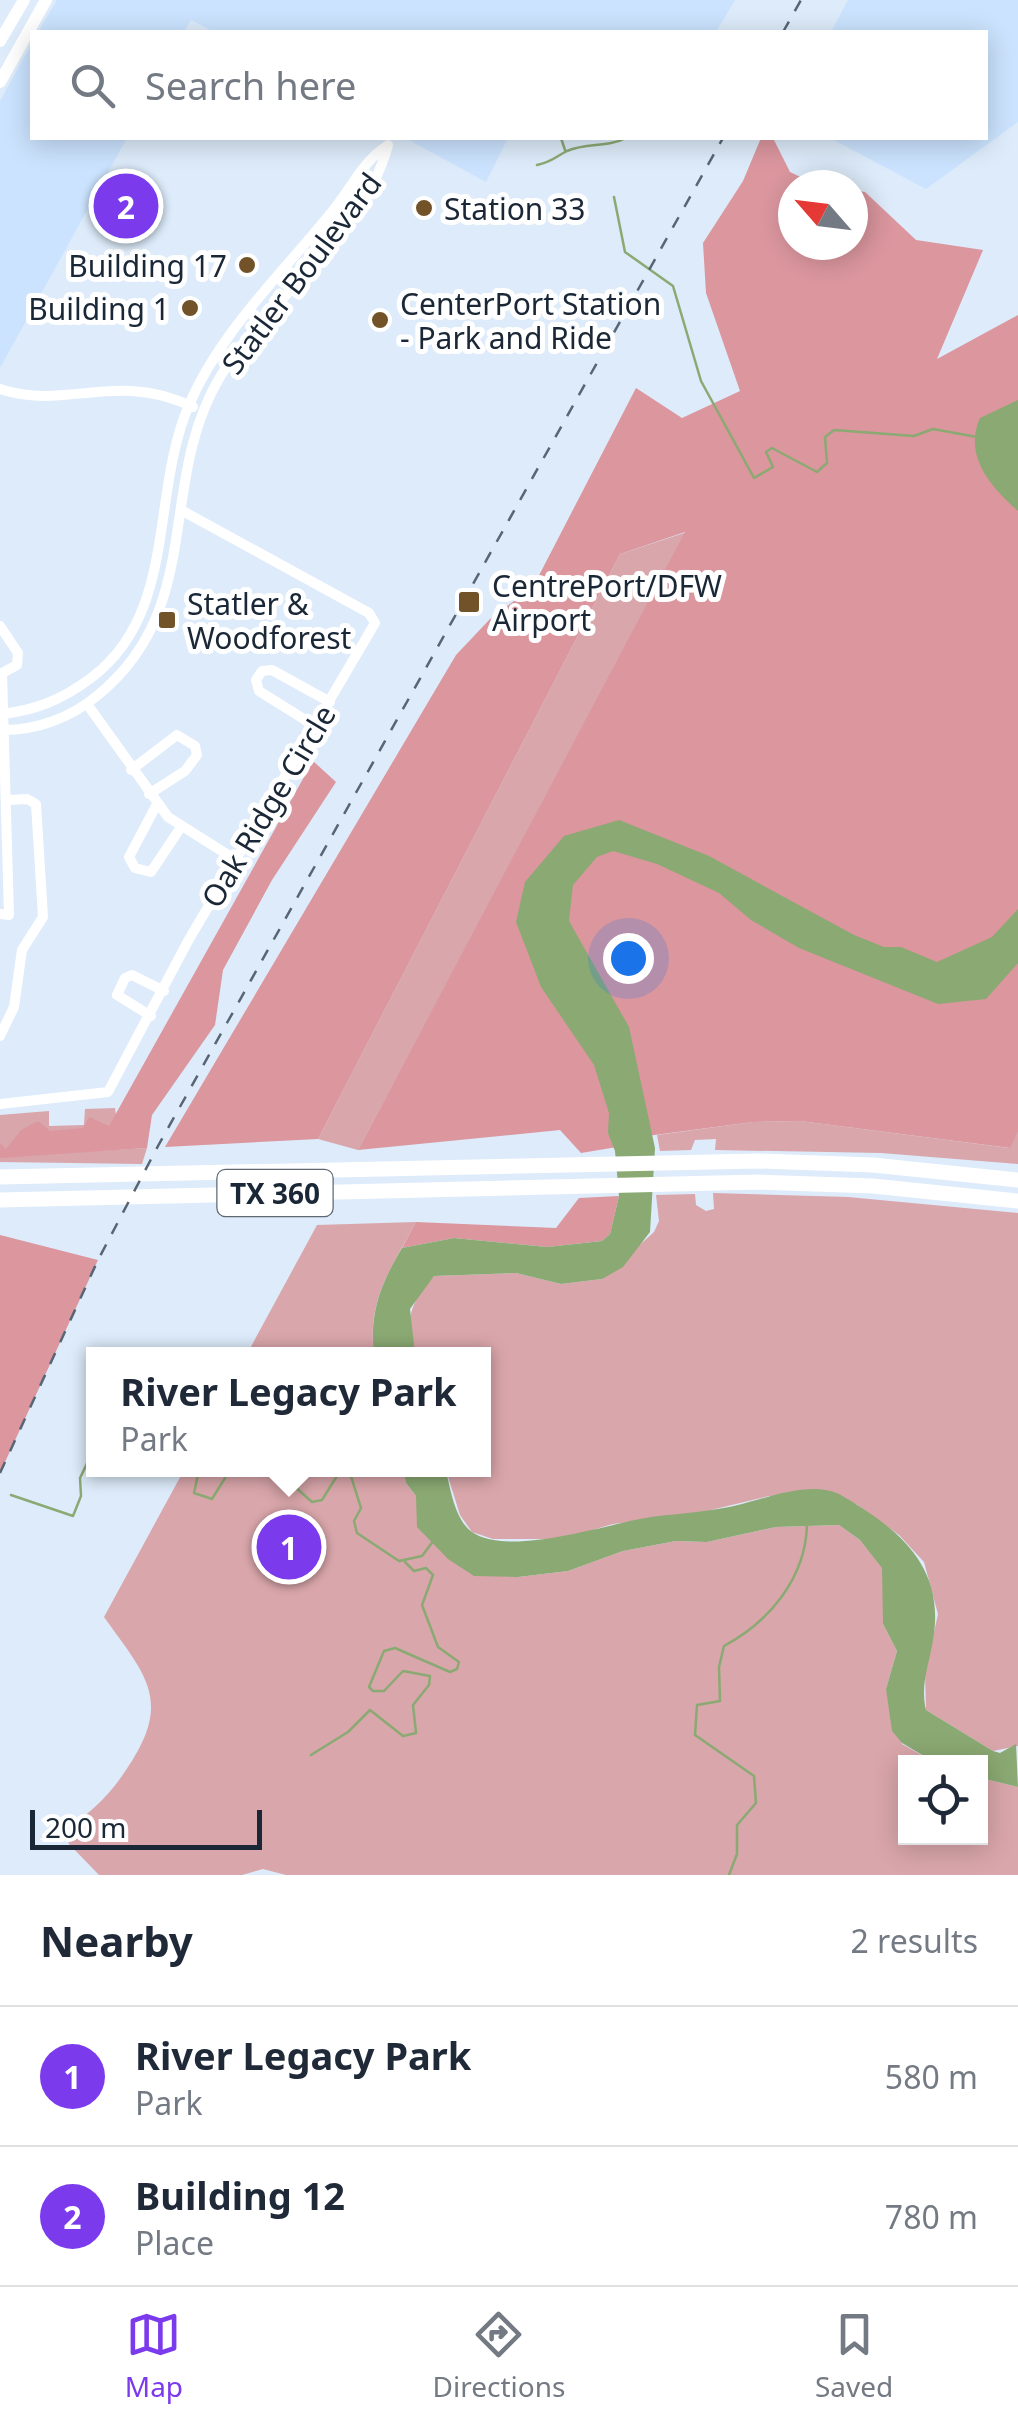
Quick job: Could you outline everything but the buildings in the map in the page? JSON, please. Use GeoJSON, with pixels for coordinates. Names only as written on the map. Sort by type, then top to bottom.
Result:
{"type":"FeatureCollection","features":[{"type":"Feature","properties":{"kind":"highway","name":"TX 360"},"geometry":{"type":"LineString","coordinates":[[0,1177],[701,1161],[874,1165],[1018,1180]]}},
{"type":"Feature","properties":{"kind":"highway","name":"TX 360"},"geometry":{"type":"LineString","coordinates":[[0,1200],[702,1183],[873,1186],[1018,1201]]}},
{"type":"Feature","properties":{"kind":"main road"},"geometry":{"type":"LineString","coordinates":[[0,41],[24,0]]}},
{"type":"Feature","properties":{"kind":"main road"},"geometry":{"type":"LineString","coordinates":[[0,82],[46,0]]}},
{"type":"Feature","properties":{"kind":"street","name":"Statler Boulevard"},"geometry":{"type":"LineString","coordinates":[[1,714],[38,708],[102,670],[124,645],[152,584],[170,472],[188,405],[221,345],[340,202],[370,156],[388,145],[383,166],[353,212],[235,353],[202,412],[169,588],[138,653],[119,678],[64,718],[3,730]]}},
{"type":"Feature","properties":{"kind":"street"},"geometry":{"type":"LineString","coordinates":[[254,305],[266,315]]}},
{"type":"Feature","properties":{"kind":"street"},"geometry":{"type":"LineString","coordinates":[[0,389],[47,394],[135,388],[202,412]]}},
{"type":"Feature","properties":{"kind":"street","name":"Oak Ridge Circle"},"geometry":{"type":"LineString","coordinates":[[0,1104],[108,1092],[374,618],[182,510]]}},
{"type":"Feature","properties":{"kind":"street"},"geometry":{"type":"LineString","coordinates":[[152,584],[169,588]]}},
{"type":"Feature","properties":{"kind":"street"},"geometry":{"type":"LineString","coordinates":[[0,626],[18,652],[17,664],[1,672],[5,915]]}},
{"type":"Feature","properties":{"kind":"street"},"geometry":{"type":"LineString","coordinates":[[316,726],[259,690],[256,680],[262,672],[272,670],[330,702]]}},
{"type":"Feature","properties":{"kind":"street"},"geometry":{"type":"LineString","coordinates":[[87,704],[153,799],[181,826],[236,860]]}},
{"type":"Feature","properties":{"kind":"street"},"geometry":{"type":"LineString","coordinates":[[132,770],[177,734],[196,746],[197,756],[191,766],[153,799],[129,856],[135,868],[151,872],[181,826]]}},
{"type":"Feature","properties":{"kind":"street"},"geometry":{"type":"LineString","coordinates":[[0,1036],[14,1007],[22,950],[43,918],[36,804],[27,798],[6,797]]}},
{"type":"Feature","properties":{"kind":"street"},"geometry":{"type":"LineString","coordinates":[[151,1016],[121,1001],[117,995],[120,986],[132,976],[164,991]]}},
{"type":"Feature","properties":{"kind":"shaded area"},"geometry":{"type":"Polygon","coordinates":[[[57,0],[735,0],[717,30],[210,30],[191,20],[185,30],[39,30],[57,0]]]}},
{"type":"Feature","properties":{"kind":"shaded area"},"geometry":{"type":"Polygon","coordinates":[[[848,0],[1018,0],[1018,122],[926,189],[834,140],[988,140],[988,30],[832,30],[848,0]]]}},
{"type":"Feature","properties":{"kind":"shaded area"},"geometry":{"type":"Polygon","coordinates":[[[30,47],[30,140],[126,140],[0,368],[0,101],[30,47]]]}},
{"type":"Feature","properties":{"kind":"shaded area"},"geometry":{"type":"Polygon","coordinates":[[[409,140],[507,140],[486,182],[409,140]]]}},
{"type":"Feature","properties":{"kind":"shaded area"},"geometry":{"type":"Polygon","coordinates":[[[760,140],[774,140],[789,170],[778,170],[778,260],[868,260],[868,195],[916,240],[983,250],[937,359],[1018,315],[1018,1132],[1010,1148],[800,1121],[753,1122],[647,1136],[635,1144],[581,1153],[560,1130],[358,1150],[685,532],[620,554],[318,1139],[165,1147],[456,655],[490,619],[533,587],[636,388],[682,418],[740,391],[706,293],[703,243],[743,181],[760,140]]]}},
{"type":"Feature","properties":{"kind":"shaded area"},"geometry":{"type":"Polygon","coordinates":[[[1018,400],[1018,511],[982,470],[975,445],[980,418],[1018,400]]]}},
{"type":"Feature","properties":{"kind":"shaded area"},"geometry":{"type":"Polygon","coordinates":[[[687,532],[358,1150],[318,1139],[620,554],[687,532]]]}},
{"type":"Feature","properties":{"kind":"shaded area"},"geometry":{"type":"Polygon","coordinates":[[[313,761],[336,782],[272,880],[223,970],[215,1025],[152,1115],[147,1148],[0,1158],[0,1143],[6,1149],[21,1130],[38,1121],[50,1131],[83,1128],[89,1117],[109,1126],[313,761]]]}},
{"type":"Feature","properties":{"kind":"shaded area"},"geometry":{"type":"Polygon","coordinates":[[[619,820],[709,856],[854,935],[884,947],[901,947],[937,962],[992,937],[1018,909],[1018,963],[986,999],[938,1004],[799,948],[751,920],[719,893],[657,864],[613,851],[597,857],[573,885],[569,921],[629,1027],[655,1148],[650,1232],[623,1267],[602,1279],[561,1284],[516,1273],[434,1276],[410,1309],[414,1347],[374,1347],[378,1299],[402,1248],[454,1238],[547,1247],[602,1241],[610,1234],[619,1196],[615,1151],[608,1133],[609,1113],[594,1065],[541,987],[516,922],[525,882],[564,836],[619,820]]]}},
{"type":"Feature","properties":{"kind":"shaded area"},"geometry":{"type":"Polygon","coordinates":[[[115,1108],[116,1115],[96,1151],[147,1148],[142,1164],[0,1162],[0,1115],[49,1111],[49,1126],[84,1125],[85,1109],[115,1108]]]}},
{"type":"Feature","properties":{"kind":"shaded area"},"geometry":{"type":"Polygon","coordinates":[[[800,1121],[1009,1148],[1018,1132],[1018,1164],[881,1153],[715,1150],[716,1139],[695,1140],[691,1150],[660,1151],[657,1135],[753,1122],[800,1121]]]}},
{"type":"Feature","properties":{"kind":"shaded area"},"geometry":{"type":"Polygon","coordinates":[[[713,1193],[848,1197],[1018,1213],[1018,1746],[993,1751],[926,1710],[925,1673],[938,1614],[924,1562],[899,1535],[856,1504],[769,1496],[686,1516],[613,1524],[561,1539],[493,1539],[472,1532],[460,1515],[448,1477],[491,1477],[491,1347],[412,1347],[411,1312],[427,1284],[434,1276],[516,1273],[561,1284],[602,1279],[654,1232],[659,1221],[656,1195],[695,1194],[696,1205],[706,1211],[714,1209],[713,1193]]]}},
{"type":"Feature","properties":{"kind":"shaded area"},"geometry":{"type":"Polygon","coordinates":[[[619,1196],[610,1234],[602,1241],[547,1247],[454,1238],[402,1248],[416,1222],[556,1228],[579,1198],[619,1196]]]}},
{"type":"Feature","properties":{"kind":"shaded area"},"geometry":{"type":"Polygon","coordinates":[[[416,1222],[383,1285],[374,1317],[374,1347],[251,1347],[317,1225],[416,1222]]]}},
{"type":"Feature","properties":{"kind":"shaded area"},"geometry":{"type":"Polygon","coordinates":[[[0,1235],[98,1260],[0,1473],[0,1235]]]}},
{"type":"Feature","properties":{"kind":"shaded area"},"geometry":{"type":"Polygon","coordinates":[[[180,1477],[405,1477],[416,1496],[518,1577],[568,1571],[623,1551],[676,1541],[707,1542],[776,1527],[839,1525],[860,1540],[883,1568],[883,1624],[897,1651],[886,1689],[902,1744],[922,1755],[898,1755],[898,1845],[988,1845],[988,1780],[1018,1787],[1018,1875],[286,1875],[263,1869],[242,1875],[99,1875],[69,1844],[64,1830],[98,1804],[120,1779],[140,1746],[151,1707],[149,1690],[104,1617],[180,1477]]]}},
{"type":"Feature","properties":{"kind":"shaded area"},"geometry":{"type":"Polygon","coordinates":[[[405,1477],[448,1477],[454,1503],[466,1527],[489,1539],[510,1541],[719,1509],[804,1490],[839,1494],[898,1536],[925,1570],[935,1614],[925,1683],[926,1710],[993,1751],[1000,1753],[1016,1744],[1018,1787],[988,1780],[988,1755],[922,1755],[902,1743],[892,1731],[886,1689],[897,1651],[883,1624],[882,1568],[860,1540],[839,1525],[776,1527],[707,1542],[676,1541],[623,1551],[568,1571],[518,1577],[474,1576],[448,1559],[417,1527],[416,1496],[405,1477]]]}},
{"type":"Feature","properties":{"kind":"waterway"},"geometry":{"type":"LineString","coordinates":[[562,140],[565,150]]}},
{"type":"Feature","properties":{"kind":"waterway"},"geometry":{"type":"LineString","coordinates":[[537,165],[574,148],[620,140]]}},
{"type":"Feature","properties":{"kind":"waterway"},"geometry":{"type":"LineString","coordinates":[[614,197],[625,252],[673,286],[701,381],[754,478],[773,467],[766,452],[772,448],[817,472],[827,463],[825,437],[834,430],[914,436],[933,429],[977,437]]}},
{"type":"Feature","properties":{"kind":"waterway"},"geometry":{"type":"LineString","coordinates":[[11,1495],[73,1516],[86,1466]]}},
{"type":"Feature","properties":{"kind":"waterway"},"geometry":{"type":"LineString","coordinates":[[197,1477],[194,1493],[212,1499],[226,1477]]}},
{"type":"Feature","properties":{"kind":"waterway"},"geometry":{"type":"LineString","coordinates":[[291,1477],[293,1485],[312,1502],[322,1500],[336,1477]]}},
{"type":"Feature","properties":{"kind":"waterway"},"geometry":{"type":"LineString","coordinates":[[351,1477],[361,1508],[354,1521],[357,1533],[399,1561],[422,1556],[434,1540]]}},
{"type":"Feature","properties":{"kind":"waterway"},"geometry":{"type":"LineString","coordinates":[[729,1875],[737,1854],[737,1825],[756,1803],[754,1776],[695,1735],[697,1705],[720,1701],[719,1667],[724,1646],[756,1624],[782,1596],[800,1562],[807,1524]]}},
{"type":"Feature","properties":{"kind":"waterway"},"geometry":{"type":"LineString","coordinates":[[311,1755],[348,1732],[370,1710],[403,1736],[416,1733],[413,1705],[429,1685],[430,1676],[403,1671],[384,1691],[373,1691],[369,1687],[384,1651],[395,1648],[450,1672],[457,1669],[459,1662],[438,1647],[422,1605],[433,1575],[426,1568],[414,1571],[405,1562]]}},
{"type":"Feature","properties":{"kind":"railway"},"geometry":{"type":"LineString","coordinates":[[784,30],[801,0]]}},
{"type":"Feature","properties":{"kind":"railway"},"geometry":{"type":"LineString","coordinates":[[0,1473],[98,1260],[158,1146],[722,140]]}},
{"type":"Feature","properties":{"kind":"place","name":"Building 12"},"geometry":{"type":"Point","coordinates":[126,206]}},
{"type":"Feature","properties":{"kind":"place","name":"Station 33"},"geometry":{"type":"Point","coordinates":[424,208]}},
{"type":"Feature","properties":{"kind":"place","name":"Building 17"},"geometry":{"type":"Point","coordinates":[247,265]}},
{"type":"Feature","properties":{"kind":"place","name":"Building 1"},"geometry":{"type":"Point","coordinates":[190,308]}},
{"type":"Feature","properties":{"kind":"place","name":"CenterPort Station - Park and Ride"},"geometry":{"type":"Point","coordinates":[380,320]}},
{"type":"Feature","properties":{"kind":"place","name":"CentrePort/DFW Airport"},"geometry":{"type":"Point","coordinates":[469,602]}},
{"type":"Feature","properties":{"kind":"place","name":"Statler & Woodforest"},"geometry":{"type":"Point","coordinates":[167,620]}},
{"type":"Feature","properties":{"kind":"place","name":"River Legacy Park"},"geometry":{"type":"Point","coordinates":[289,1547]}}]}
